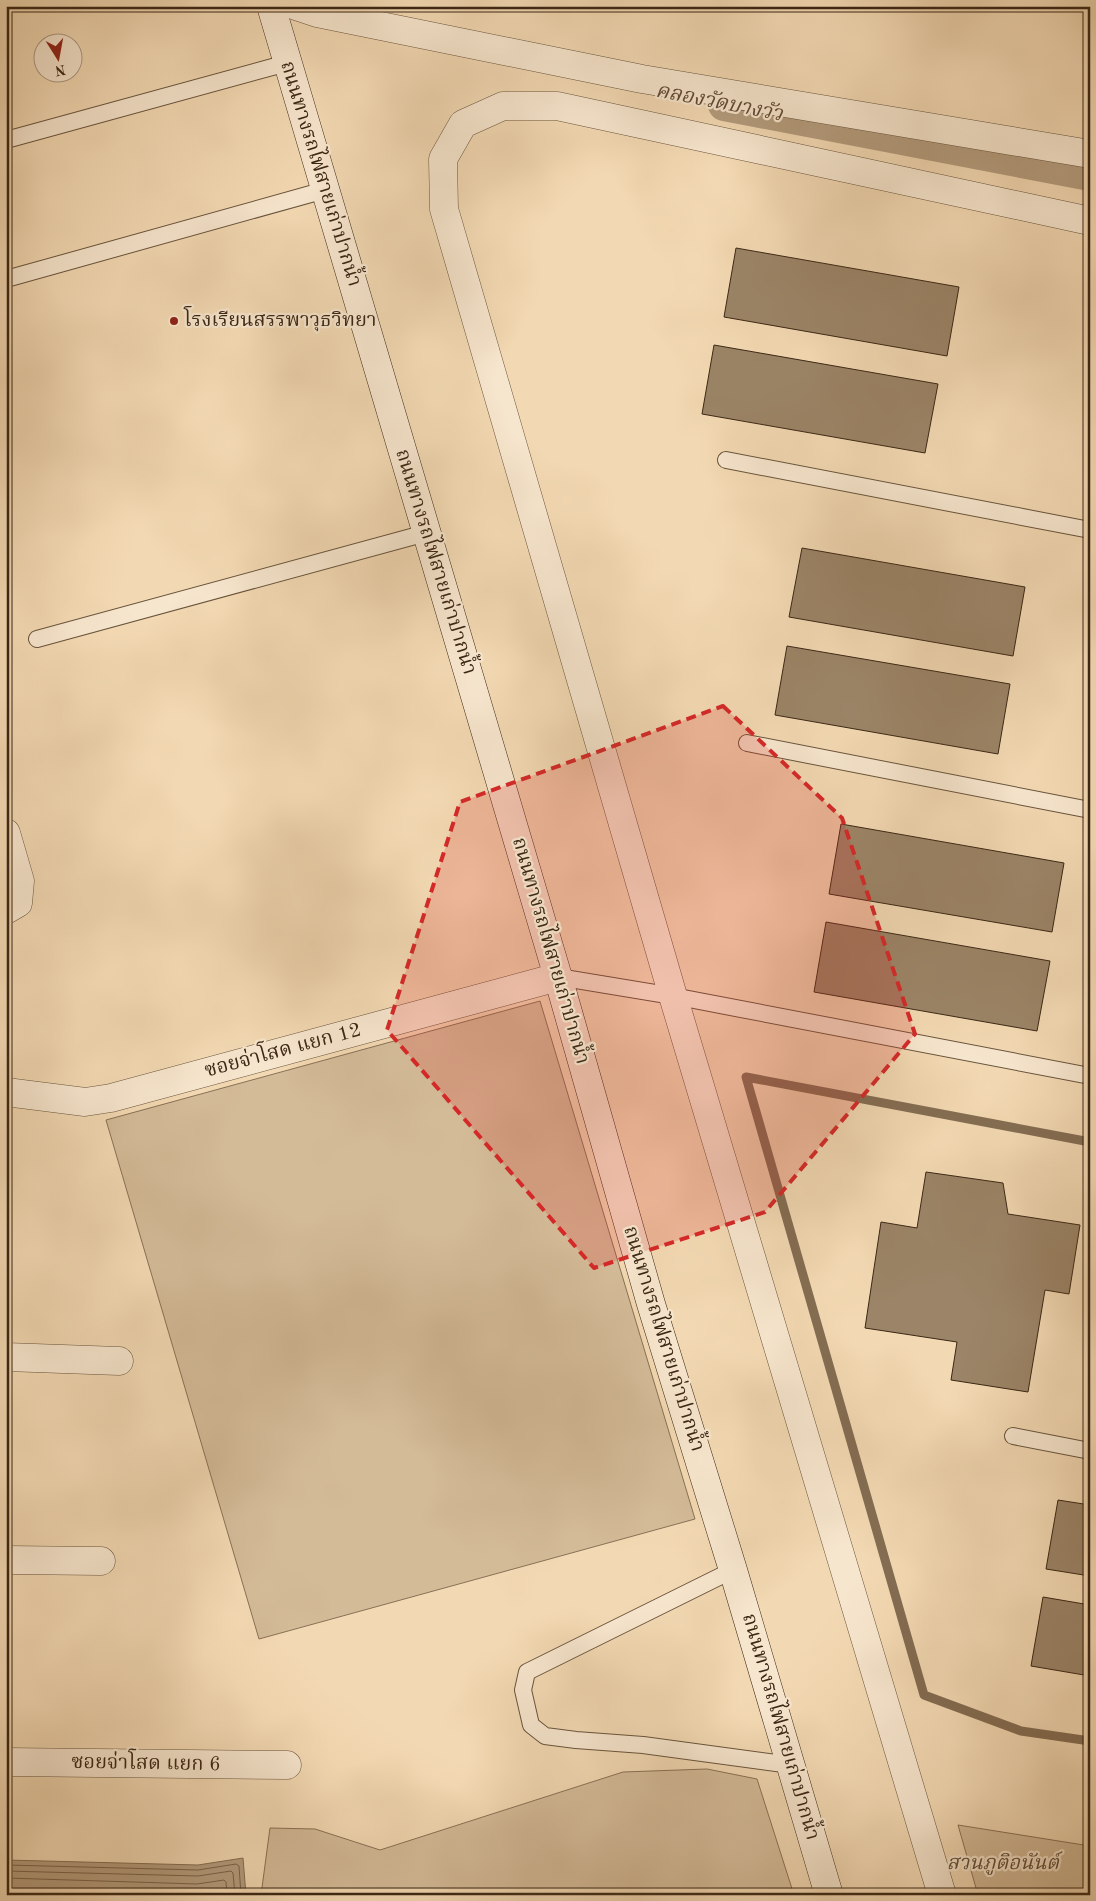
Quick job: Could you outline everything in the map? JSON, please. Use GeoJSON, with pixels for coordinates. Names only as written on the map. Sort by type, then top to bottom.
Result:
{"type":"FeatureCollection","features":[{"type":"Feature","properties":{"kind":"street","name":"ถนนทางรถไฟสายเก่าปากน้ำ"},"geometry":{"type":"LineString","coordinates":[[271,6],[558,977],[652,1304],[829,1895]]}},
{"type":"Feature","properties":{"kind":"street"},"geometry":{"type":"LineString","coordinates":[[296,6],[317,13],[642,79],[1090,154]]}},
{"type":"Feature","properties":{"kind":"street"},"geometry":{"type":"LineString","coordinates":[[942,1895],[673,996],[444,209],[443,159],[463,124],[503,106],[557,106],[1090,221]]}},
{"type":"Feature","properties":{"kind":"street"},"geometry":{"type":"LineString","coordinates":[[6,833],[20,881],[18,903],[9,910],[6,910]]}},
{"type":"Feature","properties":{"kind":"street","name":"ซอยจ่าโสด แยก 12"},"geometry":{"type":"LineString","coordinates":[[6,1092],[85,1102],[111,1098],[558,977]]}},
{"type":"Feature","properties":{"kind":"street"},"geometry":{"type":"LineString","coordinates":[[6,1357],[119,1361]]}},
{"type":"Feature","properties":{"kind":"street"},"geometry":{"type":"LineString","coordinates":[[6,1560],[101,1561]]}},
{"type":"Feature","properties":{"kind":"street","name":"ซอยจ่าโสด แยก 6"},"geometry":{"type":"LineString","coordinates":[[6,1762],[287,1765]]}},
{"type":"Feature","properties":{"kind":"lane"},"geometry":{"type":"LineString","coordinates":[[6,140],[287,63]]}},
{"type":"Feature","properties":{"kind":"lane"},"geometry":{"type":"LineString","coordinates":[[6,279],[325,190]]}},
{"type":"Feature","properties":{"kind":"lane"},"geometry":{"type":"LineString","coordinates":[[726,460],[1090,530]]}},
{"type":"Feature","properties":{"kind":"lane"},"geometry":{"type":"LineString","coordinates":[[37,639],[426,533]]}},
{"type":"Feature","properties":{"kind":"lane"},"geometry":{"type":"LineString","coordinates":[[747,743],[1090,810]]}},
{"type":"Feature","properties":{"kind":"lane"},"geometry":{"type":"LineString","coordinates":[[558,977],[673,996],[1090,1076]]}},
{"type":"Feature","properties":{"kind":"lane"},"geometry":{"type":"LineString","coordinates":[[1013,1436],[1090,1450]]}},
{"type":"Feature","properties":{"kind":"lane"},"geometry":{"type":"LineString","coordinates":[[733,1570],[527,1672],[522,1690],[531,1725],[544,1736],[643,1745],[791,1765]]}},
{"type":"Feature","properties":{"kind":"highlighted area"},"geometry":{"type":"Polygon","coordinates":[[[723,706],[842,818],[915,1034],[765,1212],[594,1268],[387,1030],[460,802],[723,706]]]}},
{"type":"Feature","properties":{"kind":"green space"},"geometry":{"type":"Polygon","coordinates":[[[540,1001],[695,1519],[259,1639],[106,1120],[540,1001]]]}},
{"type":"Feature","properties":{"kind":"green space"},"geometry":{"type":"Polygon","coordinates":[[[707,1769],[757,1779],[794,1895],[261,1895],[270,1828],[315,1829],[380,1850],[623,1772],[707,1769]]]}},
{"type":"Feature","properties":{"kind":"green space","name":"สวนภูติอนันต์"},"geometry":{"type":"Polygon","coordinates":[[[958,1825],[1090,1846],[1090,1895],[978,1895],[958,1825]]]}},
{"type":"Feature","properties":{"kind":"water"},"geometry":{"type":"Polygon","coordinates":[[[243,1858],[246,1895],[6,1895],[6,1860],[198,1865],[243,1858]]]}},
{"type":"Feature","properties":{"kind":"building"},"geometry":{"type":"Polygon","coordinates":[[[736,248],[959,287],[947,356],[724,317],[736,248]]]}},
{"type":"Feature","properties":{"kind":"building"},"geometry":{"type":"Polygon","coordinates":[[[714,345],[938,384],[925,453],[702,414],[714,345]]]}},
{"type":"Feature","properties":{"kind":"building"},"geometry":{"type":"Polygon","coordinates":[[[802,548],[1025,587],[1013,656],[789,617],[802,548]]]}},
{"type":"Feature","properties":{"kind":"building"},"geometry":{"type":"Polygon","coordinates":[[[787,646],[1010,684],[998,754],[775,715],[787,646]]]}},
{"type":"Feature","properties":{"kind":"building"},"geometry":{"type":"Polygon","coordinates":[[[841,824],[1064,863],[1052,932],[829,894],[841,824]]]}},
{"type":"Feature","properties":{"kind":"building"},"geometry":{"type":"Polygon","coordinates":[[[826,922],[1050,961],[1037,1031],[814,992],[826,922]]]}},
{"type":"Feature","properties":{"kind":"building"},"geometry":{"type":"Polygon","coordinates":[[[926,1172],[1003,1183],[1008,1214],[1080,1225],[1069,1294],[1045,1290],[1028,1392],[951,1380],[957,1342],[865,1328],[881,1222],[917,1228],[926,1172]]]}},
{"type":"Feature","properties":{"kind":"building"},"geometry":{"type":"Polygon","coordinates":[[[1058,1500],[1090,1505],[1090,1576],[1046,1569],[1058,1500]]]}},
{"type":"Feature","properties":{"kind":"building"},"geometry":{"type":"Polygon","coordinates":[[[1043,1597],[1090,1605],[1090,1676],[1031,1666],[1043,1597]]]}},
{"type":"Feature","properties":{"kind":"waterway","name":"คลองวัดบางวัว"},"geometry":{"type":"LineString","coordinates":[[724,105],[1090,175]]}},
{"type":"Feature","properties":{"kind":"waterway"},"geometry":{"type":"LineString","coordinates":[[1090,1142],[746,1077],[924,1695],[1021,1731],[1090,1741]]}},
{"type":"Feature","properties":{"kind":"place","name":"โรงเรียนสรรพาวุธวิทยา"},"geometry":{"type":"Point","coordinates":[174,321]}}]}
